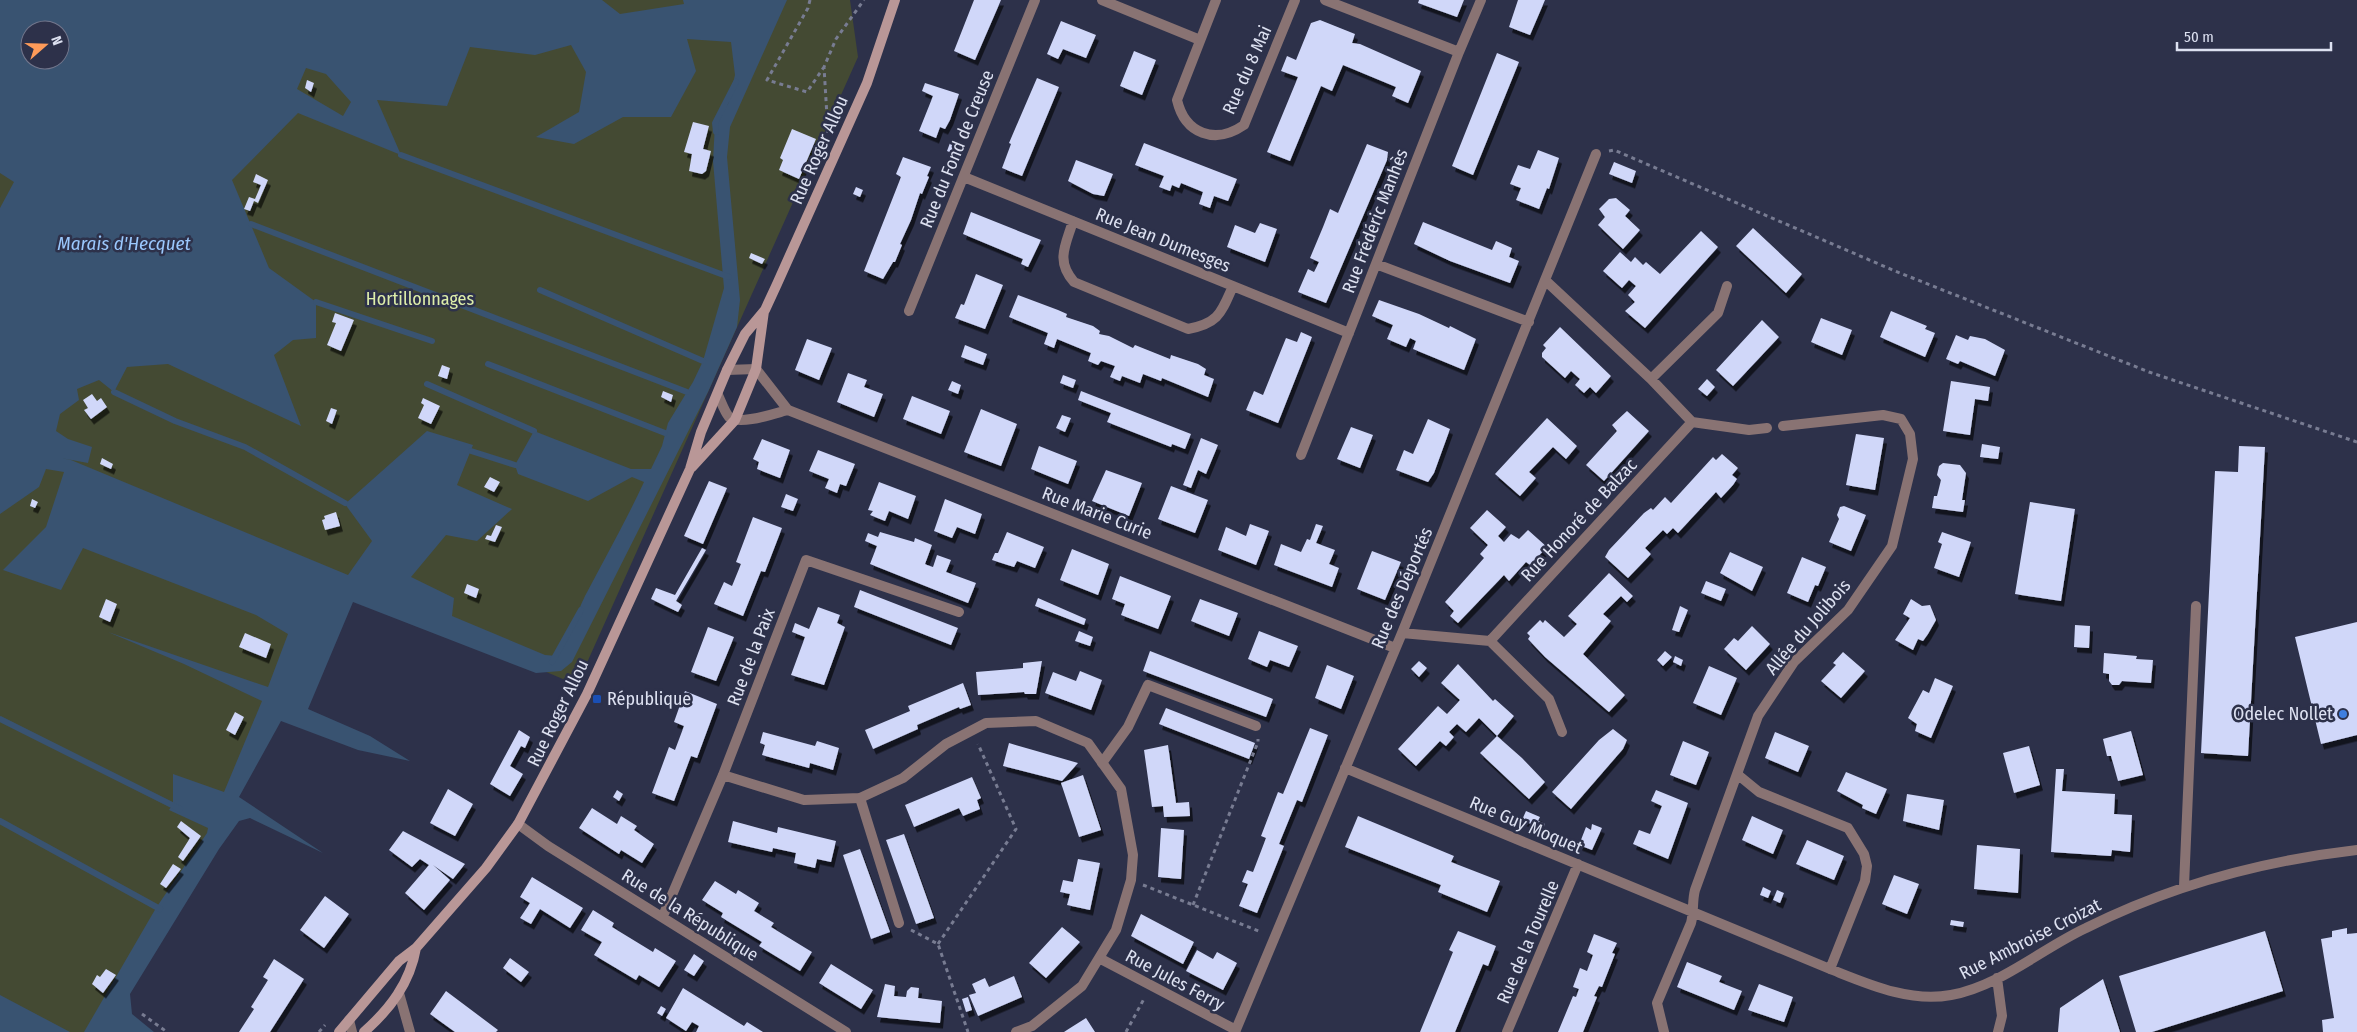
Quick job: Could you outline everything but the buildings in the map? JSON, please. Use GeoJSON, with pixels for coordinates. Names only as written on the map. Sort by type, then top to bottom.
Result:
{"type":"FeatureCollection","features":[{"type":"Feature","properties":{"kind":"street","name":"Rue Roger Allou"},"geometry":{"type":"LineString","coordinates":[[339,1032],[399,962],[416,948],[486,868],[518,824],[588,694],[690,469],[700,432],[718,395],[727,370],[745,334],[764,310],[866,83],[895,0]]}},
{"type":"Feature","properties":{"kind":"street","name":"Rue du Fond de Creuse"},"geometry":{"type":"LineString","coordinates":[[910,311],[1035,0]]}},
{"type":"Feature","properties":{"kind":"street"},"geometry":{"type":"LineString","coordinates":[[1102,0],[1200,40]]}},
{"type":"Feature","properties":{"kind":"street","name":"Rue du 8 Mai"},"geometry":{"type":"LineString","coordinates":[[1216,0],[1177,100],[1180,112],[1187,123],[1209,135],[1222,135],[1234,132],[1244,124],[1295,0]]}},
{"type":"Feature","properties":{"kind":"street"},"geometry":{"type":"LineString","coordinates":[[1325,0],[1459,52]]}},
{"type":"Feature","properties":{"kind":"street","name":"Rue Frédéric Manhès"},"geometry":{"type":"LineString","coordinates":[[1301,455],[1459,52],[1482,0]]}},
{"type":"Feature","properties":{"kind":"street","name":"Rue des Déportés"},"geometry":{"type":"LineString","coordinates":[[1235,1031],[1402,633],[1596,154]]}},
{"type":"Feature","properties":{"kind":"street","name":"Rue Jean Dumesges"},"geometry":{"type":"LineString","coordinates":[[964,177],[1349,333]]}},
{"type":"Feature","properties":{"kind":"street"},"geometry":{"type":"LineString","coordinates":[[1073,221],[1062,256],[1065,271],[1074,282],[1188,329],[1207,325],[1221,314],[1233,286]]}},
{"type":"Feature","properties":{"kind":"street"},"geometry":{"type":"LineString","coordinates":[[1376,264],[1529,322]]}},
{"type":"Feature","properties":{"kind":"street"},"geometry":{"type":"LineString","coordinates":[[1546,281],[1651,380],[1692,422],[1749,430],[1767,428]]}},
{"type":"Feature","properties":{"kind":"street"},"geometry":{"type":"LineString","coordinates":[[1651,380],[1718,313],[1727,286]]}},
{"type":"Feature","properties":{"kind":"street","name":"Rue Roger Allou"},"geometry":{"type":"LineString","coordinates":[[690,469],[735,420],[756,369],[764,310]]}},
{"type":"Feature","properties":{"kind":"street"},"geometry":{"type":"LineString","coordinates":[[718,395],[729,417],[735,420],[749,420],[788,410],[756,369],[727,370]]}},
{"type":"Feature","properties":{"kind":"street","name":"Rue Marie Curie"},"geometry":{"type":"LineString","coordinates":[[788,410],[1395,648]]}},
{"type":"Feature","properties":{"kind":"street","name":"Allée du Jolibois"},"geometry":{"type":"LineString","coordinates":[[1664,1032],[1657,1003],[1694,913],[1695,890],[1758,716],[1794,662],[1848,610],[1892,546],[1914,459],[1910,434],[1901,419],[1883,415],[1783,426]]}},
{"type":"Feature","properties":{"kind":"street","name":"Rue Honoré de Balzac"},"geometry":{"type":"LineString","coordinates":[[1490,641],[1692,422]]}},
{"type":"Feature","properties":{"kind":"street","name":"Rue de la Paix"},"geometry":{"type":"LineString","coordinates":[[663,916],[723,776],[806,560],[959,612]]}},
{"type":"Feature","properties":{"kind":"street"},"geometry":{"type":"LineString","coordinates":[[2184,886],[2196,606]]}},
{"type":"Feature","properties":{"kind":"street"},"geometry":{"type":"LineString","coordinates":[[1402,633],[1490,641],[1549,699],[1562,732]]}},
{"type":"Feature","properties":{"kind":"street"},"geometry":{"type":"LineString","coordinates":[[1102,763],[1128,728],[1148,685],[1256,726]]}},
{"type":"Feature","properties":{"kind":"street"},"geometry":{"type":"LineString","coordinates":[[723,776],[804,800],[860,798],[903,778],[946,744],[986,723],[1036,721],[1088,743],[1121,789],[1133,855],[1130,880],[1116,930],[1082,986],[1032,1026],[1016,1032]]}},
{"type":"Feature","properties":{"kind":"street","name":"Rue Guy Moquet"},"geometry":{"type":"LineString","coordinates":[[1345,768],[1694,913]]}},
{"type":"Feature","properties":{"kind":"street"},"geometry":{"type":"LineString","coordinates":[[1737,774],[1759,792],[1848,828],[1864,854],[1866,866],[1865,880],[1830,969]]}},
{"type":"Feature","properties":{"kind":"street"},"geometry":{"type":"LineString","coordinates":[[860,798],[899,923]]}},
{"type":"Feature","properties":{"kind":"street","name":"Rue de la République"},"geometry":{"type":"LineString","coordinates":[[518,824],[548,846],[663,916],[846,1032]]}},
{"type":"Feature","properties":{"kind":"street","name":"Rue Ambroise Croizat"},"geometry":{"type":"LineString","coordinates":[[1694,913],[1830,969],[1900,994],[1931,997],[1950,996],[1973,989],[1997,978],[2083,929],[2184,886],[2270,863],[2305,856],[2357,850]]}},
{"type":"Feature","properties":{"kind":"street","name":"Rue de la Tourelle"},"geometry":{"type":"LineString","coordinates":[[1507,1032],[1578,864]]}},
{"type":"Feature","properties":{"kind":"street"},"geometry":{"type":"LineString","coordinates":[[364,1032],[377,1020],[399,993],[412,968],[416,948]]}},
{"type":"Feature","properties":{"kind":"street","name":"Rue Jules Ferry"},"geometry":{"type":"LineString","coordinates":[[1099,958],[1235,1031]]}},
{"type":"Feature","properties":{"kind":"street"},"geometry":{"type":"LineString","coordinates":[[1997,978],[2002,1016],[1998,1032]]}},
{"type":"Feature","properties":{"kind":"street"},"geometry":{"type":"LineString","coordinates":[[399,993],[410,1032]]}},
{"type":"Feature","properties":{"kind":"street"},"geometry":{"type":"LineString","coordinates":[[349,1020],[352,1032]]}},
{"type":"Feature","properties":{"kind":"path"},"geometry":{"type":"LineString","coordinates":[[810,0],[808,8],[767,80],[806,92],[824,67],[836,39],[864,0]]}},
{"type":"Feature","properties":{"kind":"path"},"geometry":{"type":"LineString","coordinates":[[824,67],[828,132],[837,147]]}},
{"type":"Feature","properties":{"kind":"path"},"geometry":{"type":"LineString","coordinates":[[824,141],[828,132]]}},
{"type":"Feature","properties":{"kind":"path"},"geometry":{"type":"LineString","coordinates":[[1596,154],[1614,150],[1895,271],[2149,372],[2357,442]]}},
{"type":"Feature","properties":{"kind":"path"},"geometry":{"type":"LineString","coordinates":[[1193,905],[1258,742],[1256,726]]}},
{"type":"Feature","properties":{"kind":"path"},"geometry":{"type":"LineString","coordinates":[[938,944],[1016,829],[972,730]]}},
{"type":"Feature","properties":{"kind":"path"},"geometry":{"type":"LineString","coordinates":[[1130,880],[1275,938]]}},
{"type":"Feature","properties":{"kind":"path"},"geometry":{"type":"LineString","coordinates":[[899,923],[938,944],[968,1032]]}},
{"type":"Feature","properties":{"kind":"path"},"geometry":{"type":"LineString","coordinates":[[1126,1032],[1151,986]]}},
{"type":"Feature","properties":{"kind":"path"},"geometry":{"type":"LineString","coordinates":[[142,1014],[167,1032]]}},
{"type":"Feature","properties":{"kind":"path"},"geometry":{"type":"LineString","coordinates":[[319,1032],[329,1020]]}},
{"type":"Feature","properties":{"kind":"green space","name":"Hortillonnages"},"geometry":{"type":"Polygon","coordinates":[[[0,0],[850,0],[858,57],[577,685],[350,589],[100,1032],[0,1032],[0,0]]]}},
{"type":"Feature","properties":{"kind":"water","name":"Marais d'Hecquet"},"geometry":{"type":"Polygon","coordinates":[[[0,0],[602,0],[620,14],[684,4],[683,0],[787,0],[730,127],[727,157],[740,300],[737,327],[708,392],[572,662],[561,671],[536,673],[353,602],[308,709],[370,736],[410,761],[358,750],[281,721],[239,797],[323,853],[250,818],[239,821],[219,849],[130,994],[132,1014],[154,1032],[84,1032],[156,908],[207,833],[208,828],[169,810],[173,804],[173,774],[224,792],[262,701],[184,664],[108,632],[268,687],[288,634],[256,615],[83,548],[61,590],[3,570],[46,527],[64,472],[46,469],[39,487],[0,514],[0,208],[14,182],[0,173],[0,0]],[[687,39],[696,71],[671,117],[623,117],[574,144],[536,137],[579,112],[586,72],[571,45],[535,55],[470,47],[447,106],[377,100],[401,155],[298,113],[232,180],[269,268],[316,302],[316,338],[293,340],[274,355],[301,426],[168,364],[127,367],[114,392],[99,380],[77,389],[79,400],[60,414],[56,431],[68,439],[92,447],[88,463],[61,458],[71,460],[348,575],[372,541],[345,504],[427,431],[473,445],[457,485],[512,509],[477,541],[446,535],[411,577],[454,598],[452,616],[545,655],[557,656],[569,634],[585,596],[644,482],[632,477],[588,501],[518,474],[515,465],[534,431],[631,469],[651,469],[662,446],[668,423],[693,382],[703,361],[724,288],[713,161],[715,124],[723,108],[728,104],[735,75],[731,42],[687,39]],[[306,68],[297,89],[343,116],[351,102],[326,74],[306,68]]]}},
{"type":"Feature","properties":{"kind":"water"},"geometry":{"type":"Polygon","coordinates":[[[0,995],[70,1032],[0,1032],[0,995]]]}},
{"type":"Feature","properties":{"kind":"waterway"},"geometry":{"type":"LineString","coordinates":[[716,132],[715,123],[736,82]]}},
{"type":"Feature","properties":{"kind":"waterway"},"geometry":{"type":"LineString","coordinates":[[401,155],[729,277]]}},
{"type":"Feature","properties":{"kind":"waterway"},"geometry":{"type":"LineString","coordinates":[[251,224],[687,392]]}},
{"type":"Feature","properties":{"kind":"waterway"},"geometry":{"type":"LineString","coordinates":[[540,290],[703,361]]}},
{"type":"Feature","properties":{"kind":"waterway"},"geometry":{"type":"LineString","coordinates":[[316,302],[432,341]]}},
{"type":"Feature","properties":{"kind":"waterway"},"geometry":{"type":"LineString","coordinates":[[488,364],[665,433]]}},
{"type":"Feature","properties":{"kind":"waterway"},"geometry":{"type":"LineString","coordinates":[[427,384],[534,431]]}},
{"type":"Feature","properties":{"kind":"waterway"},"geometry":{"type":"LineString","coordinates":[[114,392],[175,421],[245,447],[345,503]]}},
{"type":"Feature","properties":{"kind":"waterway"},"geometry":{"type":"LineString","coordinates":[[471,451],[515,465]]}},
{"type":"Feature","properties":{"kind":"waterway"},"geometry":{"type":"LineString","coordinates":[[552,662],[581,610]]}},
{"type":"Feature","properties":{"kind":"waterway"},"geometry":{"type":"LineString","coordinates":[[0,719],[180,809]]}},
{"type":"Feature","properties":{"kind":"waterway"},"geometry":{"type":"LineString","coordinates":[[0,821],[160,909]]}},
{"type":"Feature","properties":{"kind":"place","name":"République"},"geometry":{"type":"Point","coordinates":[597,699]}},
{"type":"Feature","properties":{"kind":"place","name":"Odelec Nollet"},"geometry":{"type":"Point","coordinates":[2343,714]}}]}
